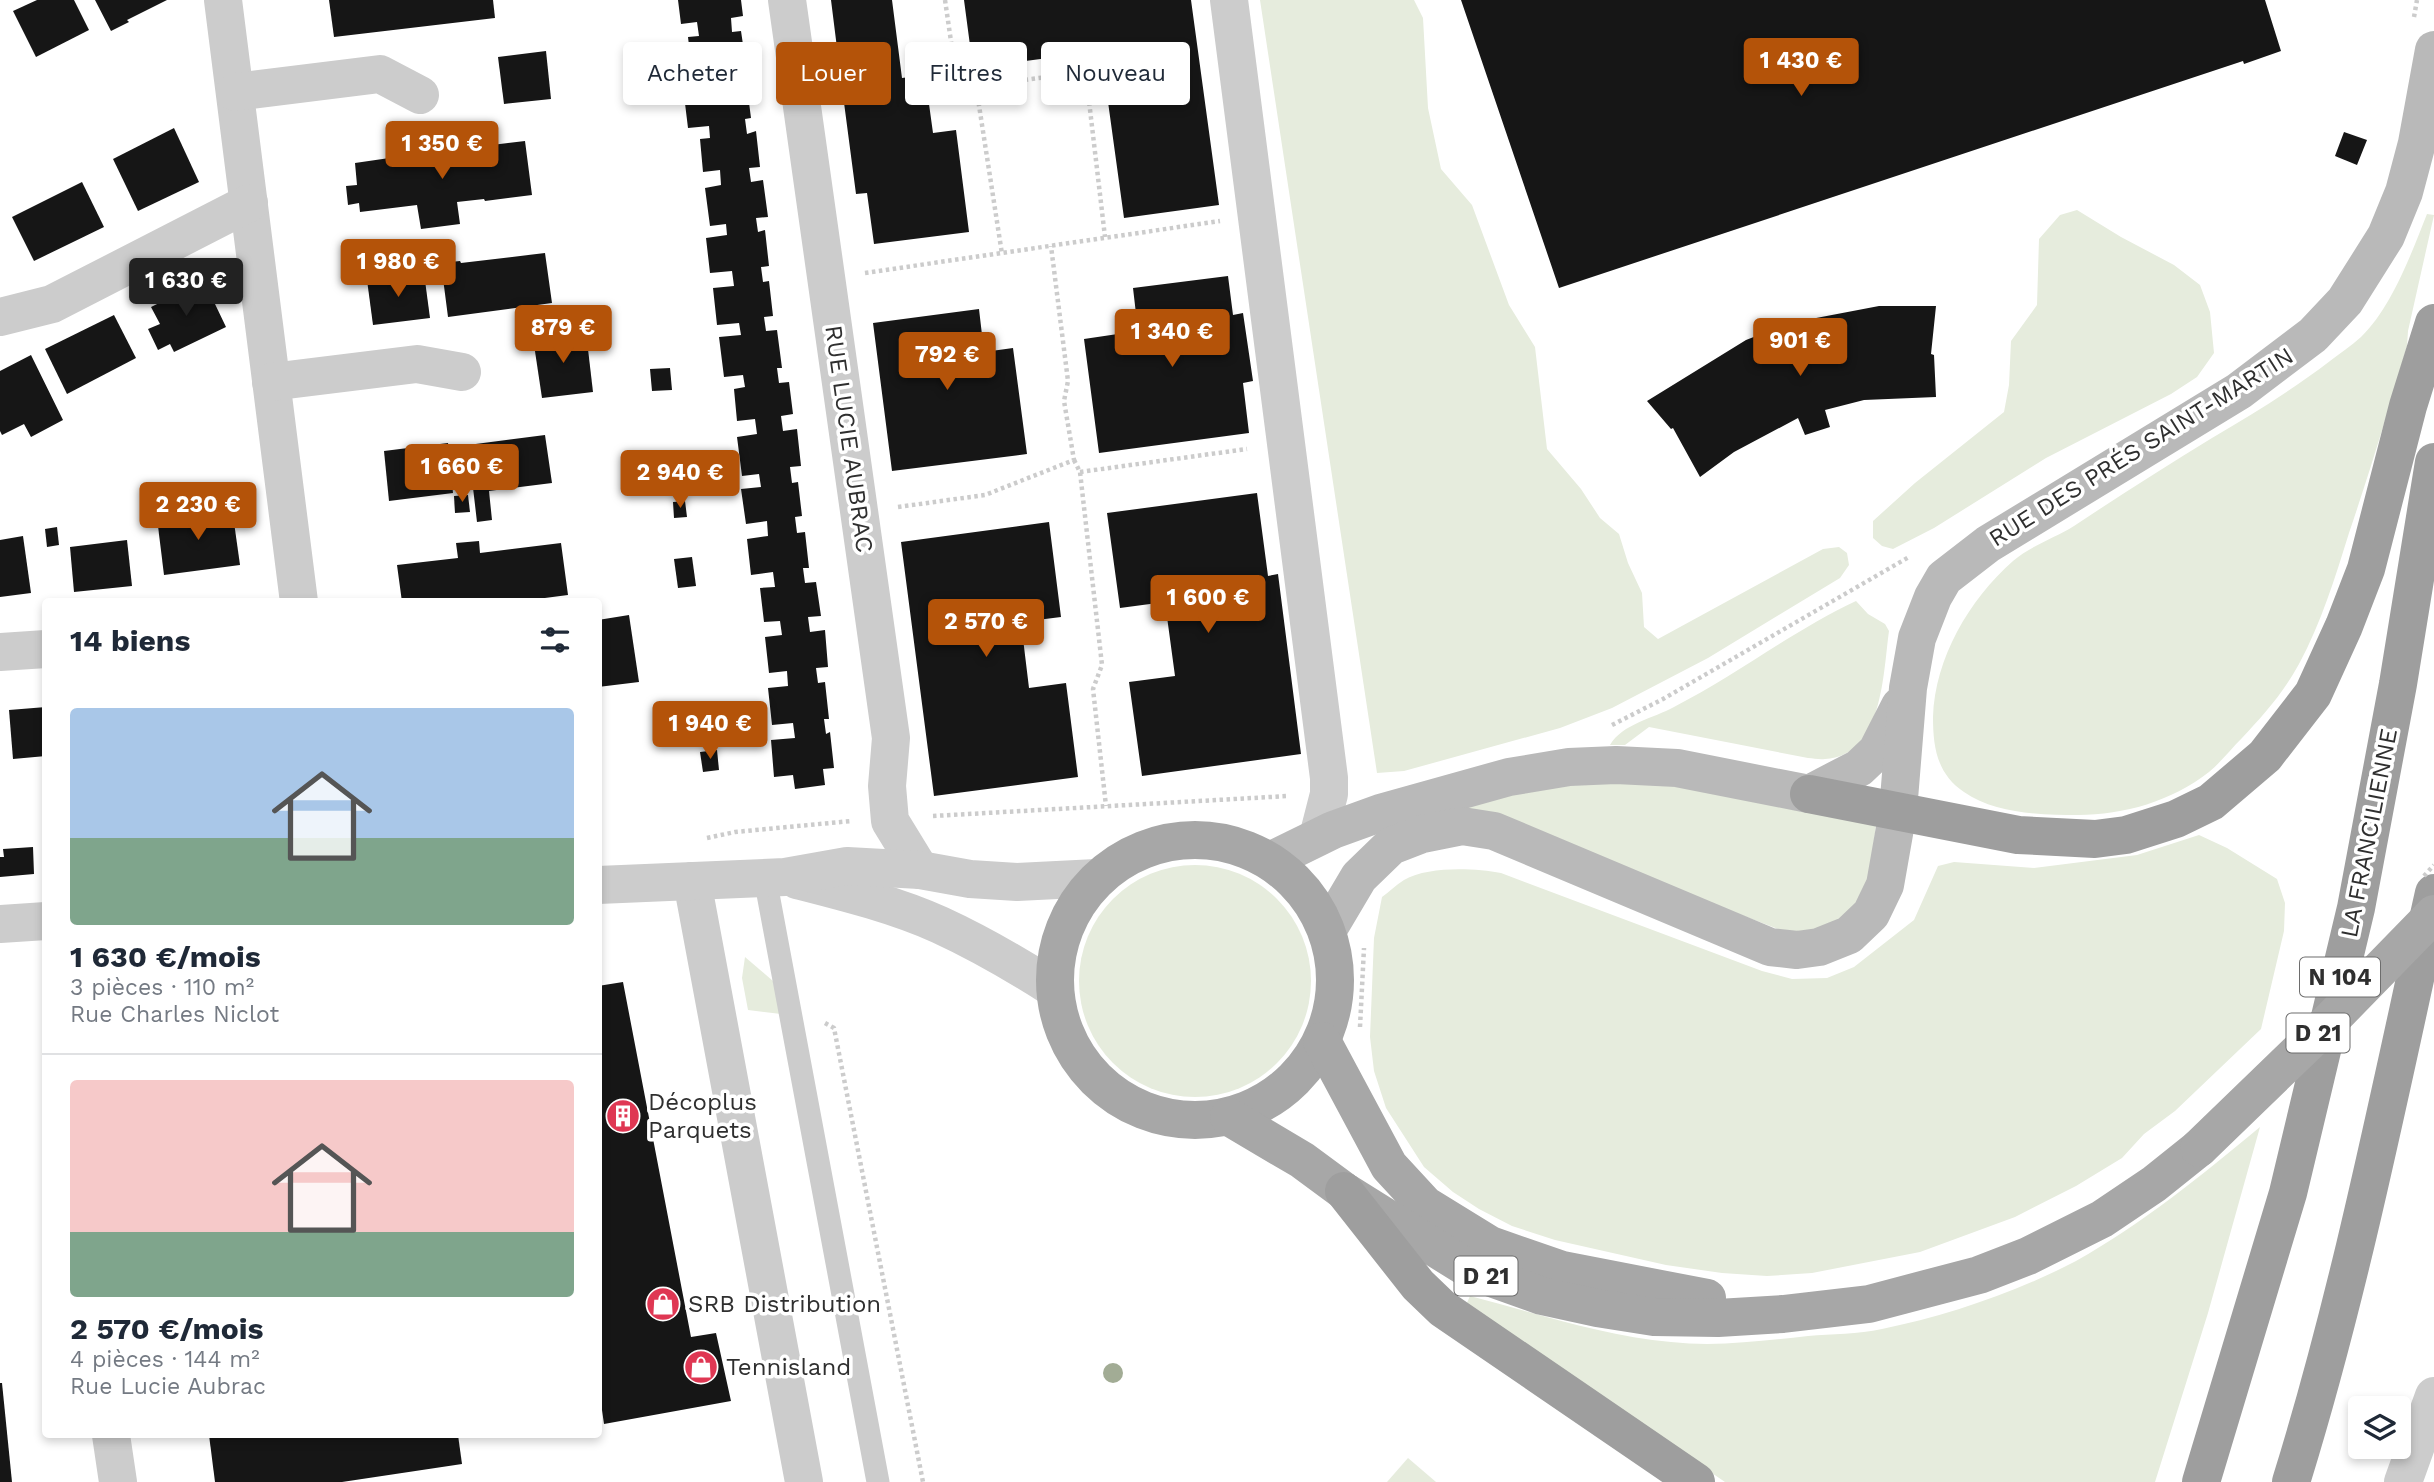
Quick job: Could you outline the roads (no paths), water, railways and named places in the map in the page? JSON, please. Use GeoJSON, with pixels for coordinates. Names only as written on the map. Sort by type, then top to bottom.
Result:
{"type":"FeatureCollection","features":[{"type":"Feature","properties":{"kind":"highway"},"geometry":{"type":"LineString","coordinates":[[1809,794],[2018,835],[2095,839],[2126,835],[2176,819],[2211,802],[2265,756],[2313,694],[2366,569],[2408,406],[2434,323]]}},
{"type":"Feature","properties":{"kind":"highway","name":"LA FRANCILIENNE"},"geometry":{"type":"LineString","coordinates":[[2201,1482],[2288,1193],[2356,908],[2398,684],[2434,462]]}},
{"type":"Feature","properties":{"kind":"highway","name":"N 104"},"geometry":{"type":"LineString","coordinates":[[2291,1482],[2316,1402],[2365,1200],[2434,892]]}},
{"type":"Feature","properties":{"kind":"highway"},"geometry":{"type":"LineString","coordinates":[[1344,1191],[1418,1285],[1443,1309],[1696,1482]]}},
{"type":"Feature","properties":{"kind":"main road","name":"RUE DES PRÉS SAINT-MARTIN"},"geometry":{"type":"LineString","coordinates":[[1327,932],[1359,877],[1391,846],[1422,834],[1462,826],[1494,831],[1770,947],[1797,950],[1819,947],[1849,935],[1871,914],[1885,885],[1898,811],[1908,688],[1924,617],[1944,578],[1988,544],[2239,391],[2313,335],[2345,301],[2386,236],[2404,192],[2417,143],[2423,37]]}},
{"type":"Feature","properties":{"kind":"main road","name":"RUE DES PRÉS SAINT-MARTIN"},"geometry":{"type":"LineString","coordinates":[[1809,794],[1859,768],[1877,751],[1908,688]]}},
{"type":"Feature","properties":{"kind":"main road"},"geometry":{"type":"LineString","coordinates":[[1270,861],[1318,837],[1380,813],[1509,777],[1569,767],[1616,765],[1677,768],[1809,794]]}},
{"type":"Feature","properties":{"kind":"main road"},"geometry":{"type":"LineString","coordinates":[[1199,839],[1236,846],[1270,861],[1294,880],[1314,904],[1327,932],[1334,959],[1336,988],[1322,1041],[1298,1076],[1265,1102],[1230,1117],[1192,1121],[1158,1117],[1127,1103],[1099,1084],[1077,1058],[1061,1027],[1053,988],[1054,962],[1062,931],[1077,902],[1097,878],[1127,856],[1162,843],[1199,839]]}},
{"type":"Feature","properties":{"kind":"main road","name":"D 21"},"geometry":{"type":"LineString","coordinates":[[1230,1117],[1302,1160],[1344,1191],[1472,1271],[1542,1296],[1654,1317],[1718,1318],[1869,1304],[1979,1275],[2028,1256],[2102,1219],[2154,1184],[2199,1148],[2317,1034],[2434,914]]}},
{"type":"Feature","properties":{"kind":"main road","name":"D 21"},"geometry":{"type":"LineString","coordinates":[[1322,1041],[1389,1166],[1425,1205],[1490,1245],[1562,1270],[1783,1314]]}},
{"type":"Feature","properties":{"kind":"street"},"geometry":{"type":"LineString","coordinates":[[223,0],[298,598]]}},
{"type":"Feature","properties":{"kind":"street","name":"RUE LUCIE AUBRAC"},"geometry":{"type":"LineString","coordinates":[[787,0],[889,719],[891,738],[887,786],[890,818],[920,870]]}},
{"type":"Feature","properties":{"kind":"street"},"geometry":{"type":"LineString","coordinates":[[1229,0],[1329,778],[1329,794],[1318,837]]}},
{"type":"Feature","properties":{"kind":"street"},"geometry":{"type":"LineString","coordinates":[[235,92],[380,74],[420,95]]}},
{"type":"Feature","properties":{"kind":"street"},"geometry":{"type":"LineString","coordinates":[[0,317],[52,304],[249,204]]}},
{"type":"Feature","properties":{"kind":"street"},"geometry":{"type":"LineString","coordinates":[[271,382],[417,364],[462,372]]}},
{"type":"Feature","properties":{"kind":"street"},"geometry":{"type":"LineString","coordinates":[[0,652],[42,649]]}},
{"type":"Feature","properties":{"kind":"street"},"geometry":{"type":"LineString","coordinates":[[602,885],[775,877],[847,866],[920,870],[970,879],[1017,882],[1097,878]]}},
{"type":"Feature","properties":{"kind":"street"},"geometry":{"type":"LineString","coordinates":[[775,877],[845,893],[939,925],[1025,970],[1053,988]]}},
{"type":"Feature","properties":{"kind":"street"},"geometry":{"type":"LineString","coordinates":[[692,881],[804,1482]]}},
{"type":"Feature","properties":{"kind":"street"},"geometry":{"type":"LineString","coordinates":[[0,924],[42,921]]}},
{"type":"Feature","properties":{"kind":"street"},"geometry":{"type":"LineString","coordinates":[[2403,1482],[2434,1396]]}},
{"type":"Feature","properties":{"kind":"street"},"geometry":{"type":"LineString","coordinates":[[111,1438],[118,1482]]}},
{"type":"Feature","properties":{"kind":"lane"},"geometry":{"type":"LineString","coordinates":[[775,877],[792,1021],[878,1482]]}},
{"type":"Feature","properties":{"kind":"place","name":"Décoplus Parquets"},"geometry":{"type":"Point","coordinates":[623,1116]}},
{"type":"Feature","properties":{"kind":"place","name":"SRB Distribution"},"geometry":{"type":"Point","coordinates":[663,1304]}},
{"type":"Feature","properties":{"kind":"place","name":"Tennisland"},"geometry":{"type":"Point","coordinates":[701,1367]}}]}
